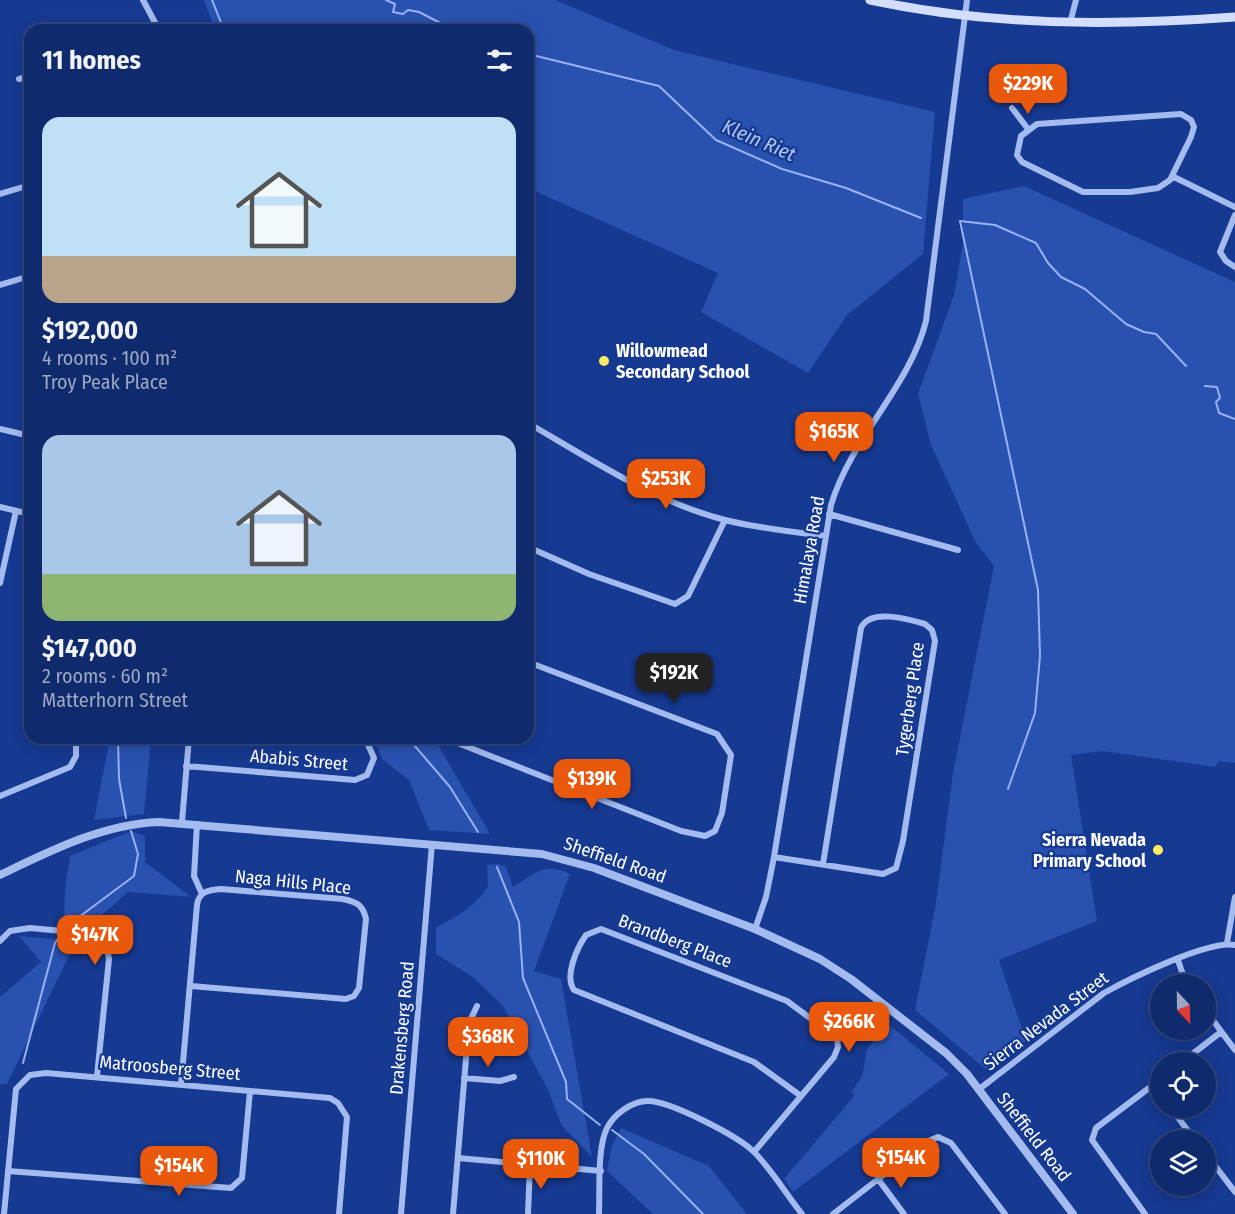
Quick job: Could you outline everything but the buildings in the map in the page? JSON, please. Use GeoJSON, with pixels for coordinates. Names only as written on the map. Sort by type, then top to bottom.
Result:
{"type":"FeatureCollection","features":[{"type":"Feature","properties":{"kind":"main road"},"geometry":{"type":"LineString","coordinates":[[870,0],[965,17],[1070,24],[1145,24],[1235,17]]}},
{"type":"Feature","properties":{"kind":"street"},"geometry":{"type":"LineString","coordinates":[[143,0],[156,24]]}},
{"type":"Feature","properties":{"kind":"street","name":"Himalaya Road"},"geometry":{"type":"LineString","coordinates":[[755,928],[766,897],[774,856],[829,514],[844,469],[902,374],[924,332],[966,0]]}},
{"type":"Feature","properties":{"kind":"street"},"geometry":{"type":"LineString","coordinates":[[1070,24],[1076,0]]}},
{"type":"Feature","properties":{"kind":"street"},"geometry":{"type":"LineString","coordinates":[[19,79],[24,78]]}},
{"type":"Feature","properties":{"kind":"street"},"geometry":{"type":"LineString","coordinates":[[1012,108],[1028,129]]}},
{"type":"Feature","properties":{"kind":"street"},"geometry":{"type":"LineString","coordinates":[[1181,114],[1191,120],[1194,131],[1172,176],[1164,185],[1149,190],[1088,192],[1077,190],[1020,160],[1016,152],[1017,144],[1028,129],[1047,122],[1181,114]]}},
{"type":"Feature","properties":{"kind":"street"},"geometry":{"type":"LineString","coordinates":[[1172,176],[1235,207]]}},
{"type":"Feature","properties":{"kind":"street"},"geometry":{"type":"LineString","coordinates":[[0,194],[24,187]]}},
{"type":"Feature","properties":{"kind":"street"},"geometry":{"type":"LineString","coordinates":[[1235,215],[1220,252],[1226,261],[1235,267]]}},
{"type":"Feature","properties":{"kind":"street"},"geometry":{"type":"LineString","coordinates":[[0,285],[24,278]]}},
{"type":"Feature","properties":{"kind":"street"},"geometry":{"type":"LineString","coordinates":[[534,426],[629,481],[724,520],[825,536]]}},
{"type":"Feature","properties":{"kind":"street"},"geometry":{"type":"LineString","coordinates":[[0,429],[24,435]]}},
{"type":"Feature","properties":{"kind":"street"},"geometry":{"type":"LineString","coordinates":[[0,507],[24,513]]}},
{"type":"Feature","properties":{"kind":"street"},"geometry":{"type":"LineString","coordinates":[[0,583],[16,511]]}},
{"type":"Feature","properties":{"kind":"street"},"geometry":{"type":"LineString","coordinates":[[829,514],[958,550]]}},
{"type":"Feature","properties":{"kind":"street"},"geometry":{"type":"LineString","coordinates":[[534,550],[589,574],[675,604],[688,596],[724,520]]}},
{"type":"Feature","properties":{"kind":"street","name":"Tygerberg Place"},"geometry":{"type":"LineString","coordinates":[[774,856],[883,874],[894,871],[899,864],[935,641],[932,630],[925,624],[874,616],[865,620],[861,628],[823,864]]}},
{"type":"Feature","properties":{"kind":"street"},"geometry":{"type":"LineString","coordinates":[[460,744],[681,831],[705,836],[715,831],[722,813],[731,755],[717,734],[534,664]]}},
{"type":"Feature","properties":{"kind":"street"},"geometry":{"type":"LineString","coordinates":[[0,796],[70,767],[76,756],[76,744]]}},
{"type":"Feature","properties":{"kind":"street"},"geometry":{"type":"LineString","coordinates":[[182,822],[188,744]]}},
{"type":"Feature","properties":{"kind":"street","name":"Ababis Street"},"geometry":{"type":"LineString","coordinates":[[186,766],[356,780],[367,775],[374,758],[368,744]]}},
{"type":"Feature","properties":{"kind":"street","name":"Sheffield Road"},"geometry":{"type":"LineString","coordinates":[[0,875],[119,826],[182,822],[542,854],[578,862],[755,928],[813,955],[851,979],[946,1053],[978,1090],[1073,1214]]}},
{"type":"Feature","properties":{"kind":"street"},"geometry":{"type":"LineString","coordinates":[[181,1085],[197,905],[202,894],[194,876],[197,824]]}},
{"type":"Feature","properties":{"kind":"street","name":"Drakensberg Road"},"geometry":{"type":"LineString","coordinates":[[401,1214],[432,844]]}},
{"type":"Feature","properties":{"kind":"street","name":"Naga Hills Place"},"geometry":{"type":"LineString","coordinates":[[191,986],[346,999],[354,996],[359,988],[366,919],[360,904],[344,899],[221,889],[208,890],[202,894]]}},
{"type":"Feature","properties":{"kind":"street"},"geometry":{"type":"LineString","coordinates":[[1227,943],[1235,897]]}},
{"type":"Feature","properties":{"kind":"street"},"geometry":{"type":"LineString","coordinates":[[0,941],[10,931],[30,928],[95,934],[106,943],[108,959],[97,1076]]}},
{"type":"Feature","properties":{"kind":"street","name":"Brandberg Place"},"geometry":{"type":"LineString","coordinates":[[754,1152],[801,1096],[837,1049],[837,1038],[787,1000],[601,929],[586,935],[571,973],[570,982],[574,990],[754,1062],[801,1096]]}},
{"type":"Feature","properties":{"kind":"street","name":"Sierra Nevada Street"},"geometry":{"type":"LineString","coordinates":[[978,1090],[1104,993],[1126,981],[1201,950],[1227,943],[1235,945]]}},
{"type":"Feature","properties":{"kind":"street"},"geometry":{"type":"LineString","coordinates":[[1178,960],[1183,974]]}},
{"type":"Feature","properties":{"kind":"street"},"geometry":{"type":"LineString","coordinates":[[453,1214],[469,1023],[477,1006]]}},
{"type":"Feature","properties":{"kind":"street"},"geometry":{"type":"LineString","coordinates":[[1216,1025],[1235,1050]]}},
{"type":"Feature","properties":{"kind":"street"},"geometry":{"type":"LineString","coordinates":[[1195,1052],[1221,1032]]}},
{"type":"Feature","properties":{"kind":"street","name":"Matroosberg Street"},"geometry":{"type":"LineString","coordinates":[[4,1214],[15,1095],[24,1079],[46,1073],[330,1098],[342,1108],[347,1117],[339,1214]]}},
{"type":"Feature","properties":{"kind":"street"},"geometry":{"type":"LineString","coordinates":[[464,1078],[500,1081],[514,1077]]}},
{"type":"Feature","properties":{"kind":"street"},"geometry":{"type":"LineString","coordinates":[[1145,1214],[1095,1148],[1092,1140],[1096,1128],[1150,1087]]}},
{"type":"Feature","properties":{"kind":"street"},"geometry":{"type":"LineString","coordinates":[[8,1171],[231,1188],[242,1178],[250,1091]]}},
{"type":"Feature","properties":{"kind":"street"},"geometry":{"type":"LineString","coordinates":[[599,1214],[606,1130],[619,1114],[640,1102],[662,1104],[719,1128],[754,1152],[802,1214]]}},
{"type":"Feature","properties":{"kind":"street"},"geometry":{"type":"LineString","coordinates":[[1178,1118],[1187,1130]]}},
{"type":"Feature","properties":{"kind":"street"},"geometry":{"type":"LineString","coordinates":[[832,1214],[926,1142],[941,1138],[951,1143],[1005,1214]]}},
{"type":"Feature","properties":{"kind":"street"},"geometry":{"type":"LineString","coordinates":[[458,1158],[601,1171]]}},
{"type":"Feature","properties":{"kind":"street"},"geometry":{"type":"LineString","coordinates":[[528,1214],[530,1165]]}},
{"type":"Feature","properties":{"kind":"street"},"geometry":{"type":"LineString","coordinates":[[1216,1167],[1235,1192]]}},
{"type":"Feature","properties":{"kind":"street"},"geometry":{"type":"LineString","coordinates":[[878,1179],[904,1214]]}},
{"type":"Feature","properties":{"kind":"shaded area"},"geometry":{"type":"Polygon","coordinates":[[[204,0],[555,0],[674,50],[935,112],[923,254],[847,315],[808,373],[701,312],[718,273],[534,191],[534,24],[213,24],[204,0]]]}},
{"type":"Feature","properties":{"kind":"shaded area"},"geometry":{"type":"Polygon","coordinates":[[[1024,186],[1235,282],[1235,417],[1233,418],[1235,421],[1235,763],[1218,761],[1216,767],[1103,751],[1071,755],[1097,921],[999,960],[1026,1041],[988,1071],[915,1010],[936,903],[953,773],[994,566],[976,543],[931,445],[918,394],[954,295],[963,243],[963,199],[1024,186]]]}},
{"type":"Feature","properties":{"kind":"shaded area"},"geometry":{"type":"Polygon","coordinates":[[[109,744],[150,744],[144,814],[94,820],[109,744]]]}},
{"type":"Feature","properties":{"kind":"shaded area"},"geometry":{"type":"Polygon","coordinates":[[[376,744],[438,744],[490,834],[429,830],[409,780],[382,759],[376,744]]]}},
{"type":"Feature","properties":{"kind":"shaded area"},"geometry":{"type":"Polygon","coordinates":[[[131,831],[145,836],[145,862],[191,897],[128,892],[93,921],[67,926],[64,923],[65,889],[70,856],[131,831]]]}},
{"type":"Feature","properties":{"kind":"shaded area"},"geometry":{"type":"Polygon","coordinates":[[[498,864],[506,867],[513,887],[546,869],[570,874],[534,971],[561,979],[592,1157],[562,1126],[548,1090],[503,1006],[473,977],[436,954],[436,927],[458,915],[477,900],[488,887],[487,865],[498,864]]]}},
{"type":"Feature","properties":{"kind":"shaded area"},"geometry":{"type":"Polygon","coordinates":[[[19,936],[76,941],[7,1084],[0,1084],[0,997],[41,962],[19,936]]]}},
{"type":"Feature","properties":{"kind":"shaded area"},"geometry":{"type":"Polygon","coordinates":[[[887,1023],[949,1074],[793,1192],[784,1179],[855,1095],[851,1092],[862,1077],[867,1050],[887,1023]]]}},
{"type":"Feature","properties":{"kind":"shaded area"},"geometry":{"type":"Polygon","coordinates":[[[621,1128],[709,1166],[747,1214],[653,1214],[607,1171],[612,1145],[621,1128]]]}},
{"type":"Feature","properties":{"kind":"waterway"},"geometry":{"type":"LineString","coordinates":[[212,0],[222,24]]}},
{"type":"Feature","properties":{"kind":"waterway","name":"Klein Riet"},"geometry":{"type":"LineString","coordinates":[[386,0],[395,4],[393,12],[403,14],[408,10],[419,12],[442,24]]}},
{"type":"Feature","properties":{"kind":"waterway","name":"Klein Riet"},"geometry":{"type":"LineString","coordinates":[[534,55],[659,86],[716,140],[782,169],[846,188],[921,218]]}},
{"type":"Feature","properties":{"kind":"waterway"},"geometry":{"type":"LineString","coordinates":[[1008,789],[1035,713],[1040,656],[1038,590],[960,221],[995,225],[1036,243],[1048,263],[1061,277],[1085,289],[1126,324],[1144,332],[1156,334],[1186,366]]}},
{"type":"Feature","properties":{"kind":"waterway","name":"Klein Riet"},"geometry":{"type":"LineString","coordinates":[[1205,386],[1217,387],[1220,398],[1216,402],[1219,413],[1235,419]]}},
{"type":"Feature","properties":{"kind":"waterway"},"geometry":{"type":"LineString","coordinates":[[118,744],[119,779],[126,818]]}},
{"type":"Feature","properties":{"kind":"waterway"},"geometry":{"type":"LineString","coordinates":[[413,744],[450,787],[478,832]]}},
{"type":"Feature","properties":{"kind":"waterway"},"geometry":{"type":"LineString","coordinates":[[67,926],[134,876],[138,854],[131,831]]}},
{"type":"Feature","properties":{"kind":"waterway"},"geometry":{"type":"LineString","coordinates":[[497,867],[519,922],[523,978],[566,1082],[567,1099],[600,1125]]}},
{"type":"Feature","properties":{"kind":"waterway"},"geometry":{"type":"LineString","coordinates":[[23,1063],[55,943],[62,933]]}},
{"type":"Feature","properties":{"kind":"waterway"},"geometry":{"type":"LineString","coordinates":[[612,1130],[644,1154],[703,1214]]}},
{"type":"Feature","properties":{"kind":"place","name":"Willowmead Secondary School"},"geometry":{"type":"Point","coordinates":[604,361]}},
{"type":"Feature","properties":{"kind":"place","name":"Sierra Nevada Primary School"},"geometry":{"type":"Point","coordinates":[1158,850]}}]}
